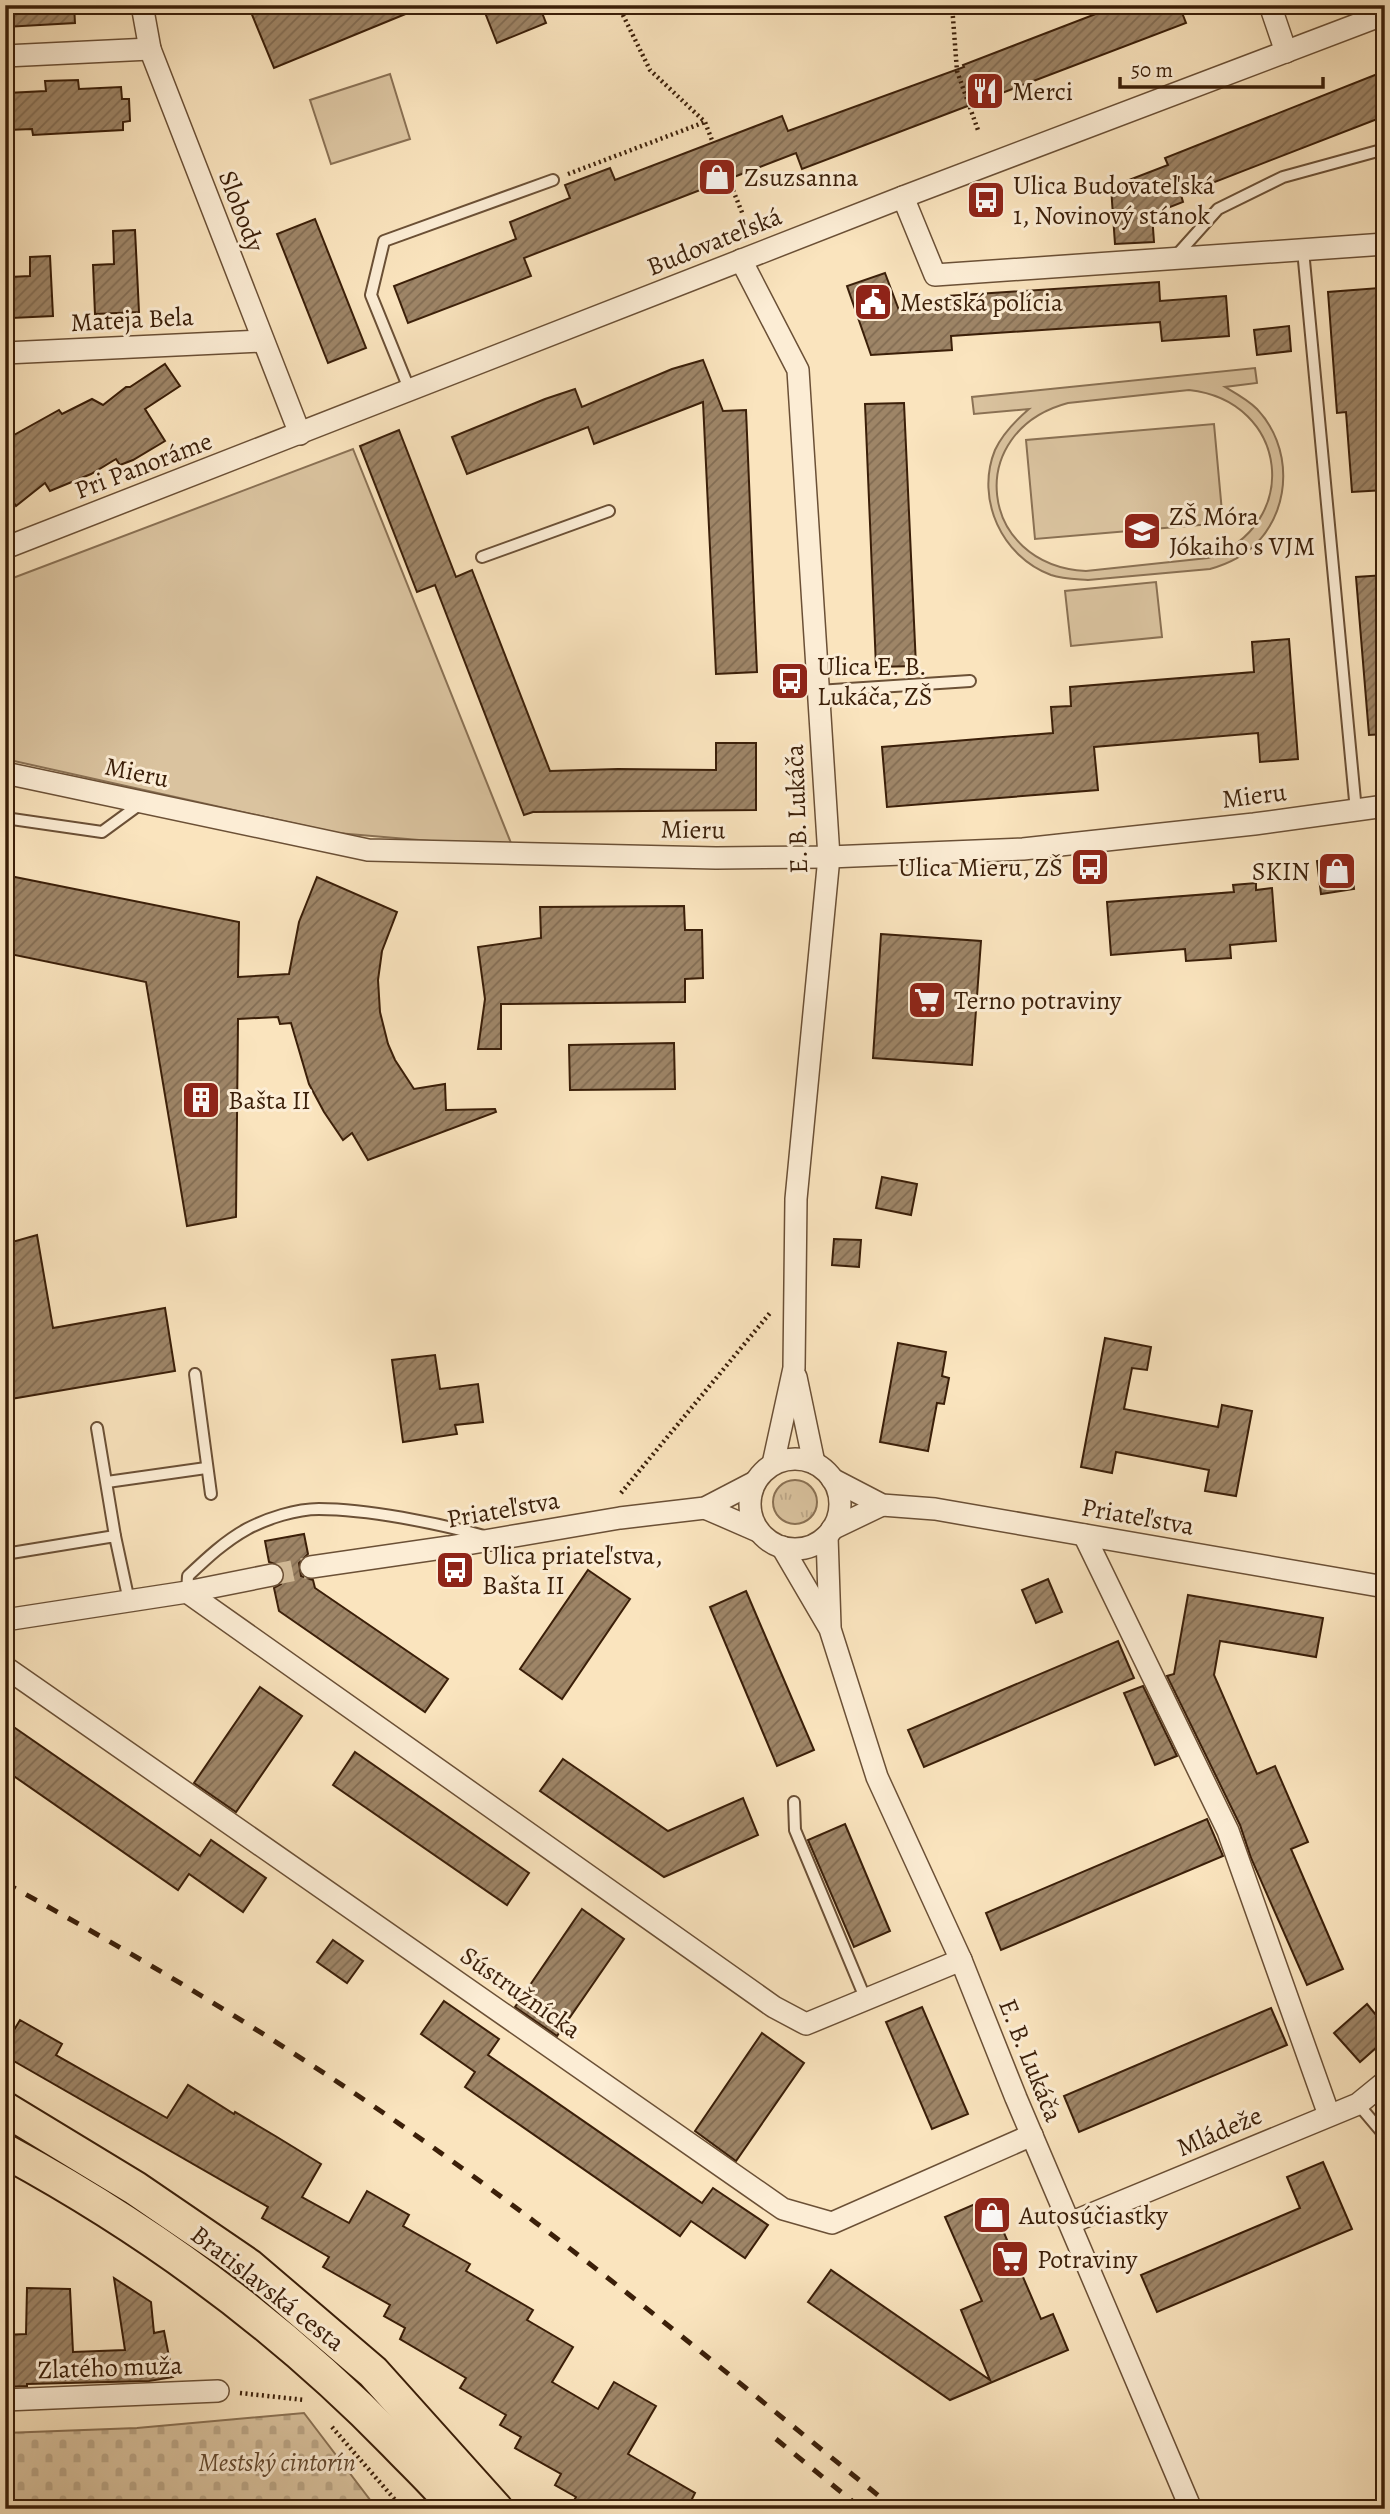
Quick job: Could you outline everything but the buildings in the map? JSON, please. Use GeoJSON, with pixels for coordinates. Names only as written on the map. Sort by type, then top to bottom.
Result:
{"type":"FeatureCollection","features":[{"type":"Feature","properties":{"kind":"main road","name":"Bratislavská cesta"},"geometry":{"type":"LineString","coordinates":[[5,2109],[135,2188],[249,2266],[373,2372],[496,2509]]}},
{"type":"Feature","properties":{"kind":"main road","name":"Bratislavská cesta"},"geometry":{"type":"LineString","coordinates":[[5,2151],[124,2219],[241,2304],[351,2398],[457,2509]]}},
{"type":"Feature","properties":{"kind":"street","name":"Slobody"},"geometry":{"type":"LineString","coordinates":[[142,5],[150,49],[300,434]]}},
{"type":"Feature","properties":{"kind":"street"},"geometry":{"type":"LineString","coordinates":[[1270,5],[1286,52]]}},
{"type":"Feature","properties":{"kind":"street","name":"Budovateľská"},"geometry":{"type":"LineString","coordinates":[[300,434],[741,260],[1385,13]]}},
{"type":"Feature","properties":{"kind":"street"},"geometry":{"type":"LineString","coordinates":[[5,56],[150,49]]}},
{"type":"Feature","properties":{"kind":"street"},"geometry":{"type":"LineString","coordinates":[[904,197],[934,275],[1385,244]]}},
{"type":"Feature","properties":{"kind":"street","name":"E. B. Lukáča"},"geometry":{"type":"LineString","coordinates":[[741,260],[797,370],[829,857],[796,1199],[794,1368],[773,1464]]}},
{"type":"Feature","properties":{"kind":"street","name":"Mateja Bela"},"geometry":{"type":"LineString","coordinates":[[5,353],[262,341]]}},
{"type":"Feature","properties":{"kind":"street","name":"Pri Panoráme"},"geometry":{"type":"LineString","coordinates":[[5,548],[300,434]]}},
{"type":"Feature","properties":{"kind":"street","name":"Mieru"},"geometry":{"type":"LineString","coordinates":[[5,773],[368,850],[702,858],[829,857],[1023,849],[1385,806]]}},
{"type":"Feature","properties":{"kind":"street","name":"E. B. Lukáča"},"geometry":{"type":"LineString","coordinates":[[794,1368],[814,1463]]}},
{"type":"Feature","properties":{"kind":"street"},"geometry":{"type":"LineString","coordinates":[[705,1508],[758,1531],[769,1541],[782,1547],[808,1547],[829,1533],[838,1516],[840,1501],[832,1479],[814,1463],[793,1459],[773,1464],[764,1470],[755,1482],[750,1498],[750,1509],[758,1531]]}},
{"type":"Feature","properties":{"kind":"street","name":"Priateľstva"},"geometry":{"type":"LineString","coordinates":[[832,1479],[882,1505],[935,1509],[1385,1587]]}},
{"type":"Feature","properties":{"kind":"street","name":"Priateľstva"},"geometry":{"type":"LineString","coordinates":[[311,1567],[620,1518],[705,1508],[755,1482]]}},
{"type":"Feature","properties":{"kind":"street","name":"Priateľstva"},"geometry":{"type":"LineString","coordinates":[[829,1533],[882,1505]]}},
{"type":"Feature","properties":{"kind":"street","name":"E. B. Lukáča"},"geometry":{"type":"LineString","coordinates":[[829,1533],[830,1629]]}},
{"type":"Feature","properties":{"kind":"street"},"geometry":{"type":"LineString","coordinates":[[1084,1535],[1228,1831],[1329,2115]]}},
{"type":"Feature","properties":{"kind":"street","name":"E. B. Lukáča"},"geometry":{"type":"LineString","coordinates":[[782,1547],[830,1629],[877,1777],[961,1960],[1032,2135],[1191,2509]]}},
{"type":"Feature","properties":{"kind":"street"},"geometry":{"type":"LineString","coordinates":[[5,1620],[187,1592],[272,1575]]}},
{"type":"Feature","properties":{"kind":"street"},"geometry":{"type":"LineString","coordinates":[[187,1592],[774,2007],[806,2024],[961,1960]]}},
{"type":"Feature","properties":{"kind":"street","name":"Sústružnícka"},"geometry":{"type":"LineString","coordinates":[[5,1667],[783,2209],[832,2223],[1032,2135]]}},
{"type":"Feature","properties":{"kind":"street","name":"Mládeže"},"geometry":{"type":"LineString","coordinates":[[1070,2223],[1358,2104],[1385,2082]]}},
{"type":"Feature","properties":{"kind":"street","name":"Zlatého muža"},"geometry":{"type":"LineString","coordinates":[[5,2400],[218,2391]]}},
{"type":"Feature","properties":{"kind":"lane"},"geometry":{"type":"LineString","coordinates":[[1173,258],[1218,209],[1283,177],[1385,149]]}},
{"type":"Feature","properties":{"kind":"lane"},"geometry":{"type":"LineString","coordinates":[[410,391],[371,295],[384,241],[553,180]]}},
{"type":"Feature","properties":{"kind":"lane"},"geometry":{"type":"LineString","coordinates":[[1303,250],[1356,811]]}},
{"type":"Feature","properties":{"kind":"lane"},"geometry":{"type":"LineString","coordinates":[[482,557],[609,511]]}},
{"type":"Feature","properties":{"kind":"lane"},"geometry":{"type":"LineString","coordinates":[[818,691],[970,681]]}},
{"type":"Feature","properties":{"kind":"lane"},"geometry":{"type":"LineString","coordinates":[[5,818],[102,832],[143,803]]}},
{"type":"Feature","properties":{"kind":"lane"},"geometry":{"type":"LineString","coordinates":[[195,1374],[211,1494]]}},
{"type":"Feature","properties":{"kind":"lane"},"geometry":{"type":"LineString","coordinates":[[97,1428],[129,1601]]}},
{"type":"Feature","properties":{"kind":"lane"},"geometry":{"type":"LineString","coordinates":[[107,1482],[206,1468]]}},
{"type":"Feature","properties":{"kind":"lane"},"geometry":{"type":"LineString","coordinates":[[187,1592],[188,1576],[218,1549],[247,1529],[296,1512],[318,1509],[372,1514],[463,1530],[496,1539]]}},
{"type":"Feature","properties":{"kind":"lane"},"geometry":{"type":"LineString","coordinates":[[5,1554],[115,1536]]}},
{"type":"Feature","properties":{"kind":"lane"},"geometry":{"type":"LineString","coordinates":[[793,1802],[795,1830],[866,2000]]}},
{"type":"Feature","properties":{"kind":"lane"},"geometry":{"type":"LineString","coordinates":[[1358,2104],[1385,2136]]}},
{"type":"Feature","properties":{"kind":"path"},"geometry":{"type":"LineString","coordinates":[[618,5],[650,70],[705,122],[713,142]]}},
{"type":"Feature","properties":{"kind":"path"},"geometry":{"type":"LineString","coordinates":[[952,5],[957,71],[979,133]]}},
{"type":"Feature","properties":{"kind":"path"},"geometry":{"type":"LineString","coordinates":[[553,180],[705,122]]}},
{"type":"Feature","properties":{"kind":"path"},"geometry":{"type":"LineString","coordinates":[[729,180],[743,215]]}},
{"type":"Feature","properties":{"kind":"path"},"geometry":{"type":"LineString","coordinates":[[621,1493],[772,1311]]}},
{"type":"Feature","properties":{"kind":"path"},"geometry":{"type":"LineString","coordinates":[[218,2391],[309,2400]]}},
{"type":"Feature","properties":{"kind":"path"},"geometry":{"type":"LineString","coordinates":[[326,2420],[402,2509]]}},
{"type":"Feature","properties":{"kind":"green space"},"geometry":{"type":"Polygon","coordinates":[[[390,74],[410,139],[331,164],[310,100],[390,74]]]}},
{"type":"Feature","properties":{"kind":"green space"},"geometry":{"type":"Polygon","coordinates":[[[1255,368],[1257,383],[1225,387],[1257,409],[1277,440],[1283,476],[1277,512],[1252,548],[1223,565],[1210,569],[1088,580],[1051,575],[1019,555],[1006,540],[997,524],[988,488],[995,450],[1010,428],[1029,409],[974,414],[972,397],[1255,368]],[[1189,390],[1068,403],[1034,418],[1011,440],[999,467],[997,495],[1005,523],[1023,546],[1050,563],[1086,571],[1208,558],[1239,542],[1259,519],[1270,493],[1272,466],[1264,439],[1248,416],[1222,399],[1189,390]]]}},
{"type":"Feature","properties":{"kind":"green space"},"geometry":{"type":"Polygon","coordinates":[[[1214,424],[1223,523],[1035,539],[1026,440],[1214,424]]]}},
{"type":"Feature","properties":{"kind":"green space"},"geometry":{"type":"Polygon","coordinates":[[[353,449],[513,848],[337,833],[5,759],[5,581],[353,449]]]}},
{"type":"Feature","properties":{"kind":"green space"},"geometry":{"type":"Polygon","coordinates":[[[1156,582],[1162,637],[1071,646],[1065,591],[1156,582]]]}},
{"type":"Feature","properties":{"kind":"green space"},"geometry":{"type":"Polygon","coordinates":[[[795,1480],[810,1487],[817,1502],[810,1517],[795,1524],[780,1517],[773,1502],[780,1487],[795,1480]]]}},
{"type":"Feature","properties":{"kind":"green space","name":"Mestský cintorín"},"geometry":{"type":"Polygon","coordinates":[[[304,2413],[377,2509],[5,2509],[5,2433],[137,2428],[304,2413]]]}},
{"type":"Feature","properties":{"kind":"tunnel"},"geometry":{"type":"LineString","coordinates":[[272,1575],[311,1567]]}},
{"type":"Feature","properties":{"kind":"railway"},"geometry":{"type":"LineString","coordinates":[[5,1883],[226,2011],[386,2114],[612,2282],[895,2509]]}},
{"type":"Feature","properties":{"kind":"railway"},"geometry":{"type":"LineString","coordinates":[[776,2439],[862,2509]]}},
{"type":"Feature","properties":{"kind":"place","name":"Merci"},"geometry":{"type":"Point","coordinates":[985,91]}},
{"type":"Feature","properties":{"kind":"place","name":"Zsuzsanna"},"geometry":{"type":"Point","coordinates":[717,177]}},
{"type":"Feature","properties":{"kind":"place","name":"Ulica Budovateľská 1, Novinový stánok"},"geometry":{"type":"Point","coordinates":[986,200]}},
{"type":"Feature","properties":{"kind":"place","name":"Mestská polícia"},"geometry":{"type":"Point","coordinates":[873,302]}},
{"type":"Feature","properties":{"kind":"place","name":"ZŠ Móra Jókaiho s VJM"},"geometry":{"type":"Point","coordinates":[1142,531]}},
{"type":"Feature","properties":{"kind":"place","name":"Ulica E. B. Lukáča, ZŠ"},"geometry":{"type":"Point","coordinates":[790,681]}},
{"type":"Feature","properties":{"kind":"place","name":"Ulica Mieru, ZŠ"},"geometry":{"type":"Point","coordinates":[1090,867]}},
{"type":"Feature","properties":{"kind":"place","name":"SKIN"},"geometry":{"type":"Point","coordinates":[1337,871]}},
{"type":"Feature","properties":{"kind":"place","name":"Terno potraviny"},"geometry":{"type":"Point","coordinates":[927,1000]}},
{"type":"Feature","properties":{"kind":"place","name":"Bašta II"},"geometry":{"type":"Point","coordinates":[201,1100]}},
{"type":"Feature","properties":{"kind":"place","name":"Ulica priateľstva, Bašta II"},"geometry":{"type":"Point","coordinates":[455,1570]}},
{"type":"Feature","properties":{"kind":"place","name":"Autosúčiastky"},"geometry":{"type":"Point","coordinates":[992,2215]}},
{"type":"Feature","properties":{"kind":"place","name":"Potraviny"},"geometry":{"type":"Point","coordinates":[1010,2259]}}]}
